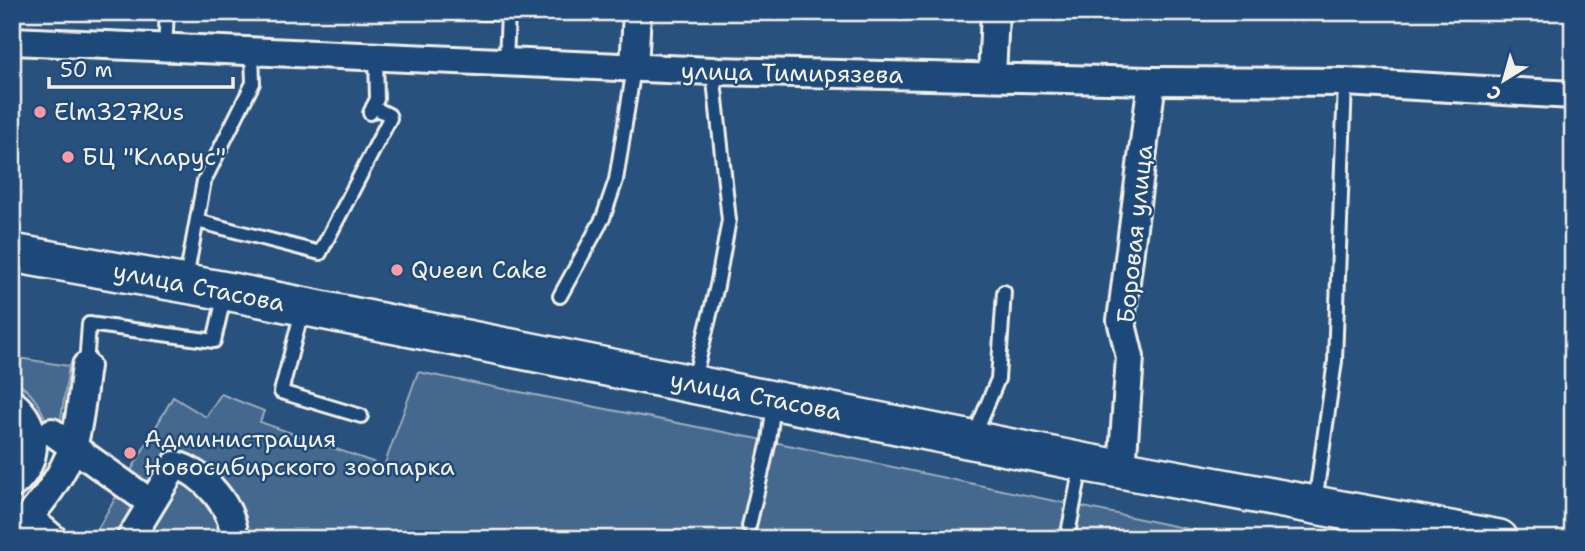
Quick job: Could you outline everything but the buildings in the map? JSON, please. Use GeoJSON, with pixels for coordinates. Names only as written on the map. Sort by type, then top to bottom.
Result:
{"type":"FeatureCollection","features":[{"type":"Feature","properties":{"kind":"street"},"geometry":{"type":"LineString","coordinates":[[635,68],[637,12]]}},
{"type":"Feature","properties":{"kind":"street"},"geometry":{"type":"LineString","coordinates":[[992,78],[995,12]]}},
{"type":"Feature","properties":{"kind":"street","name":"улица Тимирязева"},"geometry":{"type":"LineString","coordinates":[[12,41],[713,71],[1152,81],[1345,82],[1573,95]]}},
{"type":"Feature","properties":{"kind":"street","name":"Боровая улица"},"geometry":{"type":"LineString","coordinates":[[1122,470],[1129,357],[1121,320],[1152,81]]}},
{"type":"Feature","properties":{"kind":"street","name":"улица Стасова"},"geometry":{"type":"LineString","coordinates":[[12,253],[226,290],[1122,470],[1315,503],[1499,539]]}},
{"type":"Feature","properties":{"kind":"street"},"geometry":{"type":"LineString","coordinates":[[53,538],[21,526],[52,489],[62,439],[86,366]]}},
{"type":"Feature","properties":{"kind":"street"},"geometry":{"type":"LineString","coordinates":[[12,403],[20,409],[29,423],[33,439],[32,455],[19,478],[52,489]]}},
{"type":"Feature","properties":{"kind":"street"},"geometry":{"type":"LineString","coordinates":[[62,439],[143,497]]}},
{"type":"Feature","properties":{"kind":"street"},"geometry":{"type":"LineString","coordinates":[[130,539],[143,497],[175,465],[188,468],[203,478],[221,501],[234,539]]}},
{"type":"Feature","properties":{"kind":"lane"},"geometry":{"type":"LineString","coordinates":[[165,48],[167,12]]}},
{"type":"Feature","properties":{"kind":"lane"},"geometry":{"type":"LineString","coordinates":[[474,12],[508,13],[506,62]]}},
{"type":"Feature","properties":{"kind":"lane"},"geometry":{"type":"LineString","coordinates":[[185,283],[204,181],[253,83],[253,52]]}},
{"type":"Feature","properties":{"kind":"lane"},"geometry":{"type":"LineString","coordinates":[[197,221],[320,253],[390,118],[389,115],[372,110],[377,99],[376,57]]}},
{"type":"Feature","properties":{"kind":"lane"},"geometry":{"type":"LineString","coordinates":[[560,296],[603,218],[616,180],[635,68]]}},
{"type":"Feature","properties":{"kind":"lane"},"geometry":{"type":"LineString","coordinates":[[693,383],[717,286],[729,220],[713,71]]}},
{"type":"Feature","properties":{"kind":"lane"},"geometry":{"type":"LineString","coordinates":[[1315,503],[1335,361],[1345,82]]}},
{"type":"Feature","properties":{"kind":"lane"},"geometry":{"type":"LineString","coordinates":[[86,366],[89,324],[214,341],[226,290]]}},
{"type":"Feature","properties":{"kind":"lane"},"geometry":{"type":"LineString","coordinates":[[972,440],[998,379],[1004,292]]}},
{"type":"Feature","properties":{"kind":"lane"},"geometry":{"type":"LineString","coordinates":[[303,306],[281,392],[361,416]]}},
{"type":"Feature","properties":{"kind":"lane"},"geometry":{"type":"LineString","coordinates":[[749,526],[769,441],[775,399]]}},
{"type":"Feature","properties":{"kind":"lane"},"geometry":{"type":"LineString","coordinates":[[1067,539],[1082,462]]}},
{"type":"Feature","properties":{"kind":"shaded area"},"geometry":{"type":"Polygon","coordinates":[[[12,357],[69,366],[60,425],[52,432],[32,395],[12,380],[12,357]]]}},
{"type":"Feature","properties":{"kind":"shaded area"},"geometry":{"type":"Polygon","coordinates":[[[418,372],[769,441],[1236,539],[92,539],[173,397],[206,417],[221,394],[264,411],[260,422],[384,466],[418,372]]]}},
{"type":"Feature","properties":{"kind":"place","name":"Elm327Rus"},"geometry":{"type":"Point","coordinates":[40,112]}},
{"type":"Feature","properties":{"kind":"place","name":"БЦ \"Кларус\""},"geometry":{"type":"Point","coordinates":[68,157]}},
{"type":"Feature","properties":{"kind":"place","name":"Queen Cake"},"geometry":{"type":"Point","coordinates":[397,270]}},
{"type":"Feature","properties":{"kind":"place","name":"Администрация Новосибирского зоопарка"},"geometry":{"type":"Point","coordinates":[130,453]}}]}
